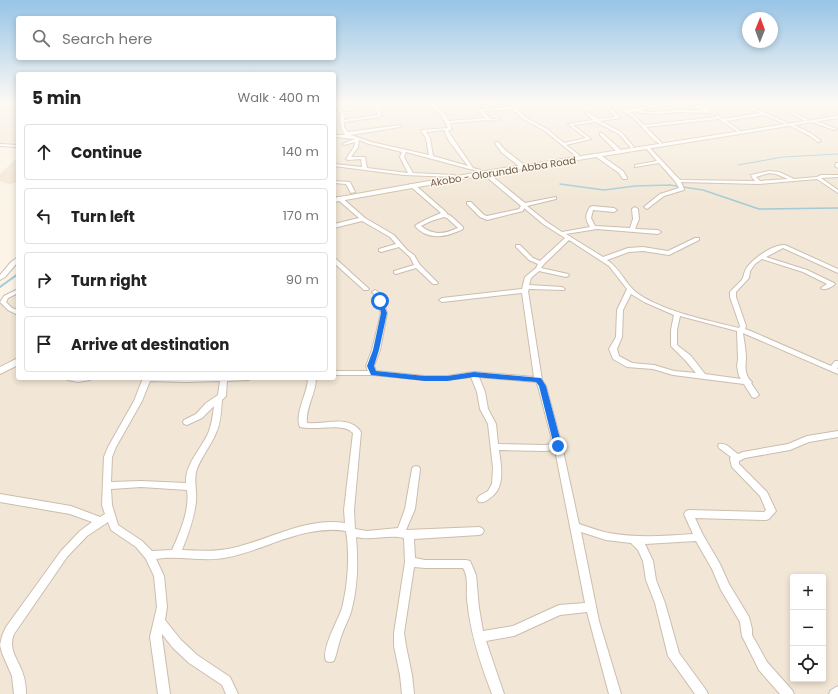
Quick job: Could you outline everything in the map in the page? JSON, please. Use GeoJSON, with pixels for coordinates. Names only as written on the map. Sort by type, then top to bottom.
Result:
{"type":"FeatureCollection","features":[{"type":"Feature","properties":{"kind":"main road","name":"Akobo - Olorunda Abba Road"},"geometry":{"type":"LineString","coordinates":[[336,198],[521,165],[555,161],[577,156],[709,135]]}},
{"type":"Feature","properties":{"kind":"main road","name":"Akobo - Olorunda Abba Road"},"geometry":{"type":"LineString","coordinates":[[336,198],[353,192],[718,135]]}},
{"type":"Feature","properties":{"kind":"main road"},"geometry":{"type":"LineString","coordinates":[[0,371],[16,362]]}},
{"type":"Feature","properties":{"kind":"main road"},"geometry":{"type":"LineString","coordinates":[[0,376],[16,367]]}},
{"type":"Feature","properties":{"kind":"street"},"geometry":{"type":"LineString","coordinates":[[348,135],[358,140],[431,156],[482,172],[544,223],[566,235],[616,269],[634,294],[655,306],[677,314],[740,330],[770,340],[835,370],[838,363]]}},
{"type":"Feature","properties":{"kind":"street"},"geometry":{"type":"LineString","coordinates":[[426,135],[428,138],[431,156]]}},
{"type":"Feature","properties":{"kind":"street"},"geometry":{"type":"LineString","coordinates":[[448,135],[467,160],[471,168]]}},
{"type":"Feature","properties":{"kind":"street"},"geometry":{"type":"LineString","coordinates":[[553,135],[577,156]]}},
{"type":"Feature","properties":{"kind":"street"},"geometry":{"type":"LineString","coordinates":[[563,144],[589,139],[584,135]]}},
{"type":"Feature","properties":{"kind":"street"},"geometry":{"type":"LineString","coordinates":[[602,135],[618,150]]}},
{"type":"Feature","properties":{"kind":"street"},"geometry":{"type":"LineString","coordinates":[[622,135],[632,147]]}},
{"type":"Feature","properties":{"kind":"street"},"geometry":{"type":"LineString","coordinates":[[652,135],[660,143]]}},
{"type":"Feature","properties":{"kind":"street"},"geometry":{"type":"LineString","coordinates":[[812,135],[819,141]]}},
{"type":"Feature","properties":{"kind":"street"},"geometry":{"type":"LineString","coordinates":[[344,144],[358,140]]}},
{"type":"Feature","properties":{"kind":"street"},"geometry":{"type":"LineString","coordinates":[[358,140],[356,147],[348,159],[363,158],[365,169]]}},
{"type":"Feature","properties":{"kind":"street"},"geometry":{"type":"LineString","coordinates":[[497,143],[503,151],[521,165]]}},
{"type":"Feature","properties":{"kind":"street"},"geometry":{"type":"LineString","coordinates":[[0,145],[16,146]]}},
{"type":"Feature","properties":{"kind":"street"},"geometry":{"type":"LineString","coordinates":[[647,147],[677,180],[682,188],[662,195],[647,207]]}},
{"type":"Feature","properties":{"kind":"street"},"geometry":{"type":"LineString","coordinates":[[404,151],[402,157],[411,174]]}},
{"type":"Feature","properties":{"kind":"street"},"geometry":{"type":"LineString","coordinates":[[597,155],[621,172],[625,178]]}},
{"type":"Feature","properties":{"kind":"street"},"geometry":{"type":"LineString","coordinates":[[637,166],[660,162]]}},
{"type":"Feature","properties":{"kind":"street"},"geometry":{"type":"LineString","coordinates":[[336,165],[411,174],[454,176]]}},
{"type":"Feature","properties":{"kind":"street"},"geometry":{"type":"LineString","coordinates":[[758,183],[753,176],[774,171],[794,180]]}},
{"type":"Feature","properties":{"kind":"street"},"geometry":{"type":"LineString","coordinates":[[677,180],[698,182],[758,183],[818,178],[821,176],[838,176]]}},
{"type":"Feature","properties":{"kind":"street"},"geometry":{"type":"LineString","coordinates":[[818,178],[838,192]]}},
{"type":"Feature","properties":{"kind":"street"},"geometry":{"type":"LineString","coordinates":[[336,182],[348,182],[353,192]]}},
{"type":"Feature","properties":{"kind":"street"},"geometry":{"type":"LineString","coordinates":[[412,185],[440,208],[444,215],[450,217],[461,228],[453,232],[434,235],[428,234],[418,226],[429,220],[444,215]]}},
{"type":"Feature","properties":{"kind":"street"},"geometry":{"type":"LineString","coordinates":[[336,198],[363,219],[387,232],[405,251],[412,256],[417,266],[435,283]]}},
{"type":"Feature","properties":{"kind":"street"},"geometry":{"type":"LineString","coordinates":[[470,203],[482,216],[487,218],[516,212],[521,210],[524,205],[554,198]]}},
{"type":"Feature","properties":{"kind":"street"},"geometry":{"type":"LineString","coordinates":[[593,227],[588,216],[588,212],[592,208],[614,210]]}},
{"type":"Feature","properties":{"kind":"street"},"geometry":{"type":"LineString","coordinates":[[632,230],[636,218],[635,209]]}},
{"type":"Feature","properties":{"kind":"street"},"geometry":{"type":"LineString","coordinates":[[336,226],[363,219]]}},
{"type":"Feature","properties":{"kind":"street"},"geometry":{"type":"LineString","coordinates":[[615,694],[591,608],[558,446],[542,386],[538,380],[526,289],[528,277],[566,235],[593,227],[658,232]]}},
{"type":"Feature","properties":{"kind":"street"},"geometry":{"type":"LineString","coordinates":[[603,259],[628,250],[643,249],[669,253],[697,239]]}},
{"type":"Feature","properties":{"kind":"street"},"geometry":{"type":"LineString","coordinates":[[381,250],[400,245]]}},
{"type":"Feature","properties":{"kind":"street"},"geometry":{"type":"LineString","coordinates":[[518,246],[539,266],[566,275]]}},
{"type":"Feature","properties":{"kind":"street"},"geometry":{"type":"LineString","coordinates":[[755,395],[743,376],[741,366],[740,330],[743,326],[733,297],[733,292],[746,278],[749,267],[767,253],[783,246],[838,270]]}},
{"type":"Feature","properties":{"kind":"street"},"geometry":{"type":"LineString","coordinates":[[761,257],[805,271],[835,283]]}},
{"type":"Feature","properties":{"kind":"street"},"geometry":{"type":"LineString","coordinates":[[0,278],[6,272],[10,263],[16,259]]}},
{"type":"Feature","properties":{"kind":"street"},"geometry":{"type":"LineString","coordinates":[[336,262],[366,289]]}},
{"type":"Feature","properties":{"kind":"street"},"geometry":{"type":"LineString","coordinates":[[396,272],[417,266]]}},
{"type":"Feature","properties":{"kind":"street"},"geometry":{"type":"LineString","coordinates":[[824,288],[835,283]]}},
{"type":"Feature","properties":{"kind":"street"},"geometry":{"type":"LineString","coordinates":[[442,300],[526,289],[562,289]]}},
{"type":"Feature","properties":{"kind":"street"},"geometry":{"type":"LineString","coordinates":[[630,290],[620,310],[619,337],[613,349],[616,357],[630,365],[654,367],[673,372],[748,382]]}},
{"type":"Feature","properties":{"kind":"street"},"geometry":{"type":"LineString","coordinates":[[16,292],[6,297],[1,302],[16,312]]}},
{"type":"Feature","properties":{"kind":"street"},"geometry":{"type":"LineString","coordinates":[[373,373],[370,366],[376,350],[384,313],[377,293],[375,292]]}},
{"type":"Feature","properties":{"kind":"street"},"geometry":{"type":"LineString","coordinates":[[677,314],[674,330],[674,346],[688,358],[702,376]]}},
{"type":"Feature","properties":{"kind":"street"},"geometry":{"type":"LineString","coordinates":[[336,373],[373,373],[425,378],[447,378],[474,374],[538,380]]}},
{"type":"Feature","properties":{"kind":"street"},"geometry":{"type":"LineString","coordinates":[[474,374],[481,392],[484,409],[492,424],[496,468],[496,484],[490,493],[482,499]]}},
{"type":"Feature","properties":{"kind":"street"},"geometry":{"type":"LineString","coordinates":[[146,380],[138,401],[112,447],[107,463],[108,505],[114,527],[138,544],[150,556],[159,576],[162,607],[156,637],[164,694]]}},
{"type":"Feature","properties":{"kind":"street"},"geometry":{"type":"LineString","coordinates":[[187,422],[200,416],[209,405],[222,396],[227,380]]}},
{"type":"Feature","properties":{"kind":"street"},"geometry":{"type":"LineString","coordinates":[[312,380],[310,396],[302,416],[301,422],[303,425],[312,427],[326,425],[350,426],[355,428],[357,432],[349,510],[353,560],[351,588],[347,609],[335,638],[330,657]]}},
{"type":"Feature","properties":{"kind":"street"},"geometry":{"type":"LineString","coordinates":[[175,554],[184,534],[191,502],[191,469],[212,435],[218,399]]}},
{"type":"Feature","properties":{"kind":"street"},"geometry":{"type":"LineString","coordinates":[[788,694],[763,666],[747,636],[745,621],[725,587],[714,562],[699,537],[689,514],[766,516],[771,511],[764,494],[735,465],[734,459],[743,455],[790,447],[807,439],[838,434]]}},
{"type":"Feature","properties":{"kind":"street"},"geometry":{"type":"LineString","coordinates":[[494,447],[544,448],[558,446]]}},
{"type":"Feature","properties":{"kind":"street"},"geometry":{"type":"LineString","coordinates":[[722,446],[737,458]]}},
{"type":"Feature","properties":{"kind":"street"},"geometry":{"type":"LineString","coordinates":[[408,694],[399,633],[410,562],[405,533],[416,469]]}},
{"type":"Feature","properties":{"kind":"street"},"geometry":{"type":"LineString","coordinates":[[107,486],[141,484],[191,487]]}},
{"type":"Feature","properties":{"kind":"street"},"geometry":{"type":"LineString","coordinates":[[0,498],[71,510],[99,521]]}},
{"type":"Feature","properties":{"kind":"street"},"geometry":{"type":"LineString","coordinates":[[20,694],[20,684],[17,674],[6,652],[6,640],[9,634],[61,556],[86,530],[99,521],[110,516]]}},
{"type":"Feature","properties":{"kind":"street"},"geometry":{"type":"LineString","coordinates":[[150,556],[159,554],[200,556],[223,554],[254,547],[308,529],[330,525],[366,535],[387,531],[405,533],[479,531]]}},
{"type":"Feature","properties":{"kind":"street"},"geometry":{"type":"LineString","coordinates":[[575,528],[611,537],[633,539],[680,539],[699,537]]}},
{"type":"Feature","properties":{"kind":"street"},"geometry":{"type":"LineString","coordinates":[[633,539],[642,547],[648,561],[651,580],[660,603],[674,656],[702,694]]}},
{"type":"Feature","properties":{"kind":"street"},"geometry":{"type":"LineString","coordinates":[[410,562],[425,564],[466,564],[472,574],[473,607],[480,637],[498,694]]}},
{"type":"Feature","properties":{"kind":"street"},"geometry":{"type":"LineString","coordinates":[[480,637],[514,631],[559,610],[591,608]]}},
{"type":"Feature","properties":{"kind":"street"},"geometry":{"type":"LineString","coordinates":[[159,621],[177,644],[193,659],[226,681],[232,694]]}},
{"type":"Feature","properties":{"kind":"shaded area"},"geometry":{"type":"Polygon","coordinates":[[[0,135],[16,135],[16,145],[0,143],[0,135]]]}},
{"type":"Feature","properties":{"kind":"shaded area"},"geometry":{"type":"Polygon","coordinates":[[[336,135],[838,135],[838,694],[0,694],[0,300],[16,289],[16,380],[336,380],[336,135]]]}},
{"type":"Feature","properties":{"kind":"shaded area"},"geometry":{"type":"Polygon","coordinates":[[[16,159],[16,182],[9,184],[0,181],[0,174],[16,159]]]}},
{"type":"Feature","properties":{"kind":"waterway"},"geometry":{"type":"LineString","coordinates":[[738,165],[783,157],[838,154]]}},
{"type":"Feature","properties":{"kind":"waterway"},"geometry":{"type":"LineString","coordinates":[[560,184],[604,190],[635,186],[670,185],[703,190],[759,209],[838,208]]}},
{"type":"Feature","properties":{"kind":"waterway"},"geometry":{"type":"LineString","coordinates":[[0,287],[16,275]]}},
{"type":"Feature","properties":{"kind":"route"},"geometry":{"type":"LineString","coordinates":[[380,301],[384,313],[376,350],[370,366],[373,373],[425,378],[447,378],[474,374],[538,380],[542,386],[558,446]]}}]}
